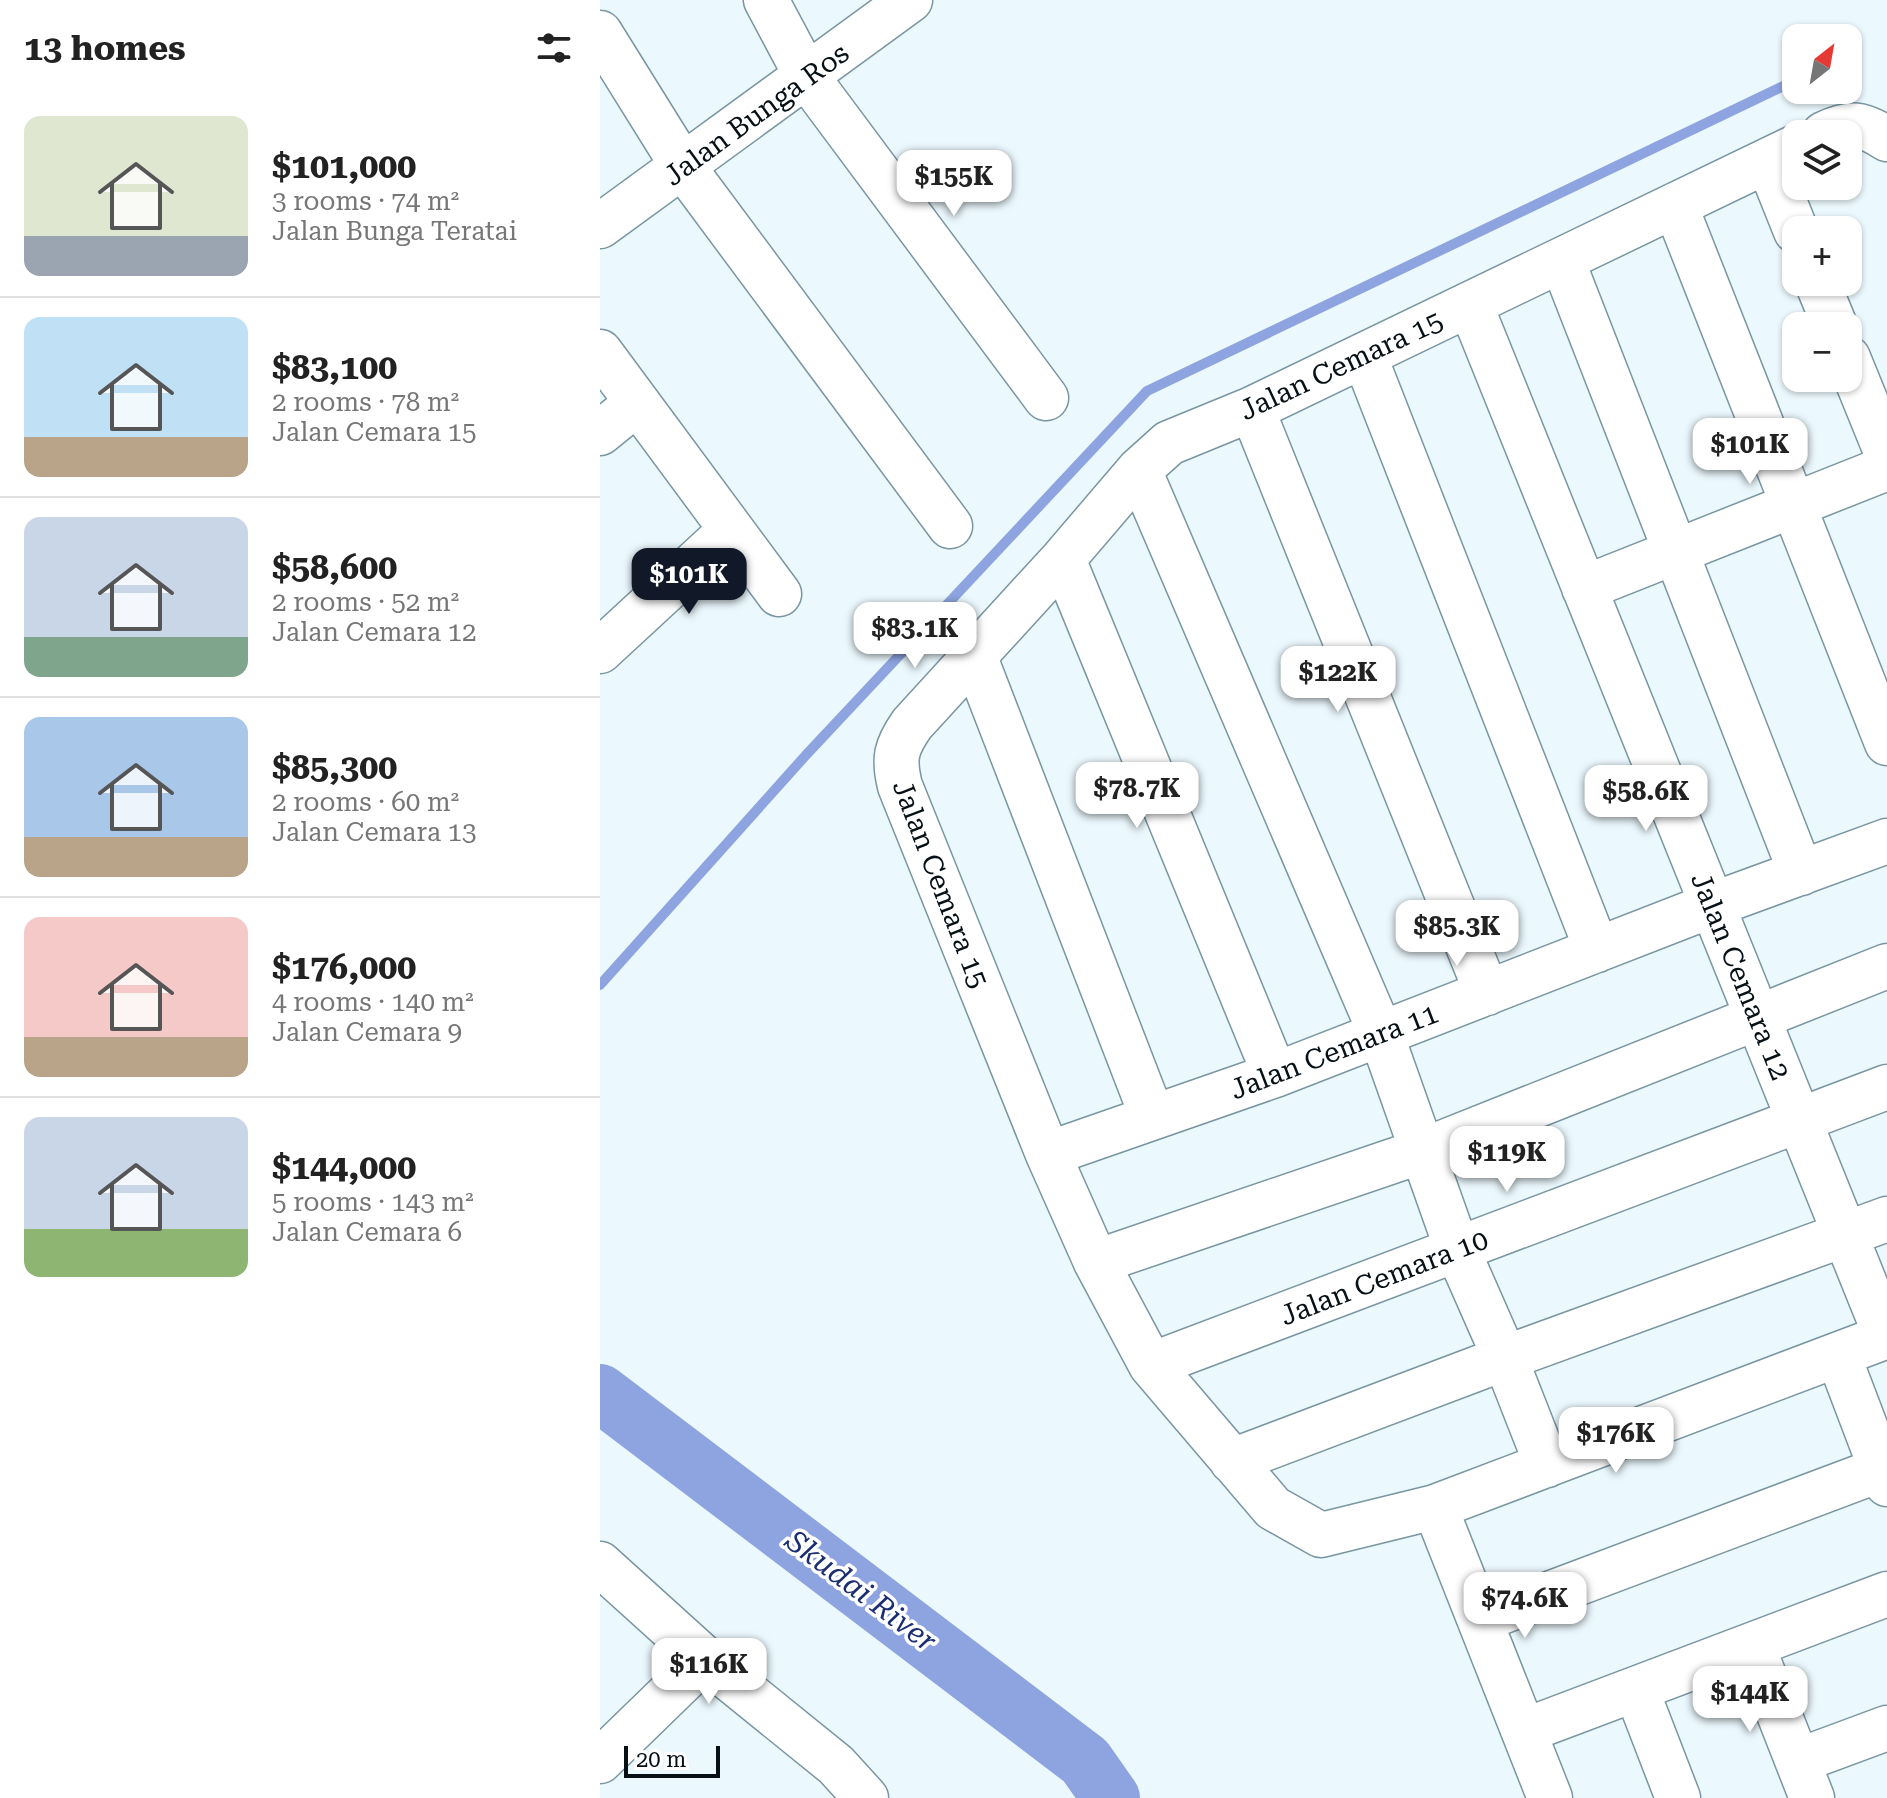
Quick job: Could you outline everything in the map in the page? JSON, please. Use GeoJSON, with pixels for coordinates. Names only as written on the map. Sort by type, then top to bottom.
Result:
{"type":"FeatureCollection","features":[{"type":"Feature","properties":{"kind":"street"},"geometry":{"type":"LineString","coordinates":[[766,0],[807,77],[1046,398]]}},
{"type":"Feature","properties":{"kind":"street","name":"Jalan Bunga Ros"},"geometry":{"type":"LineString","coordinates":[[600,226],[684,168],[910,0]]}},
{"type":"Feature","properties":{"kind":"street"},"geometry":{"type":"LineString","coordinates":[[600,33],[684,168],[950,526]]}},
{"type":"Feature","properties":{"kind":"street"},"geometry":{"type":"LineString","coordinates":[[1862,127],[1867,126],[1887,139]]}},
{"type":"Feature","properties":{"kind":"street","name":"Jalan Cemara 15"},"geometry":{"type":"LineString","coordinates":[[1435,1507],[1321,1535],[1273,1508],[1151,1365],[1096,1262],[1048,1154],[900,786],[895,766],[899,743],[912,724],[1063,559],[1139,470],[1169,443],[1252,409],[1782,154]]}},
{"type":"Feature","properties":{"kind":"street"},"geometry":{"type":"LineString","coordinates":[[1675,205],[1887,743]]}},
{"type":"Feature","properties":{"kind":"street"},"geometry":{"type":"LineString","coordinates":[[1562,260],[1801,873]]}},
{"type":"Feature","properties":{"kind":"street","name":"Jalan Cemara 12"},"geometry":{"type":"LineString","coordinates":[[1470,304],[1886,1336]]}},
{"type":"Feature","properties":{"kind":"street"},"geometry":{"type":"LineString","coordinates":[[600,352],[779,594]]}},
{"type":"Feature","properties":{"kind":"street"},"geometry":{"type":"LineString","coordinates":[[1364,355],[1597,950]]}},
{"type":"Feature","properties":{"kind":"street"},"geometry":{"type":"LineString","coordinates":[[1862,392],[1887,454]]}},
{"type":"Feature","properties":{"kind":"street"},"geometry":{"type":"LineString","coordinates":[[600,433],[637,403]]}},
{"type":"Feature","properties":{"kind":"street"},"geometry":{"type":"LineString","coordinates":[[1252,409],[1487,993]]}},
{"type":"Feature","properties":{"kind":"street"},"geometry":{"type":"LineString","coordinates":[[1584,588],[1887,468]]}},
{"type":"Feature","properties":{"kind":"street"},"geometry":{"type":"LineString","coordinates":[[1139,470],[1381,1034],[1457,1249],[1547,1465]]}},
{"type":"Feature","properties":{"kind":"street"},"geometry":{"type":"LineString","coordinates":[[600,651],[731,530]]}},
{"type":"Feature","properties":{"kind":"street"},"geometry":{"type":"LineString","coordinates":[[1063,559],[1275,1075]]}},
{"type":"Feature","properties":{"kind":"street"},"geometry":{"type":"LineString","coordinates":[[974,655],[1152,1116]]}},
{"type":"Feature","properties":{"kind":"street","name":"Jalan Cemara 11"},"geometry":{"type":"LineString","coordinates":[[1048,1154],[1275,1075],[1712,905],[1887,841]]}},
{"type":"Feature","properties":{"kind":"street"},"geometry":{"type":"LineString","coordinates":[[1096,1262],[1422,1151],[1887,966]]}},
{"type":"Feature","properties":{"kind":"street","name":"Jalan Cemara 10"},"geometry":{"type":"LineString","coordinates":[[1151,1365],[1887,1087]]}},
{"type":"Feature","properties":{"kind":"street"},"geometry":{"type":"LineString","coordinates":[[1232,1461],[1887,1219]]}},
{"type":"Feature","properties":{"kind":"street"},"geometry":{"type":"LineString","coordinates":[[1550,1798],[1435,1507],[1886,1336]]}},
{"type":"Feature","properties":{"kind":"street"},"geometry":{"type":"LineString","coordinates":[[1480,1620],[1885,1473],[1838,1355]]}},
{"type":"Feature","properties":{"kind":"street"},"geometry":{"type":"LineString","coordinates":[[600,1564],[705,1659],[836,1765],[866,1798]]}},
{"type":"Feature","properties":{"kind":"street"},"geometry":{"type":"LineString","coordinates":[[1524,1731],[1887,1594]]}},
{"type":"Feature","properties":{"kind":"street"},"geometry":{"type":"LineString","coordinates":[[1752,1645],[1805,1780],[1887,1728]]}},
{"type":"Feature","properties":{"kind":"street"},"geometry":{"type":"LineString","coordinates":[[600,1761],[705,1659]]}},
{"type":"Feature","properties":{"kind":"street"},"geometry":{"type":"LineString","coordinates":[[1636,1689],[1678,1798]]}},
{"type":"Feature","properties":{"kind":"waterway"},"geometry":{"type":"LineString","coordinates":[[600,985],[806,755],[1147,391],[1782,87]]}},
{"type":"Feature","properties":{"kind":"waterway","name":"Skudai River"},"geometry":{"type":"LineString","coordinates":[[600,1393],[1085,1761],[1111,1798]]}}]}
